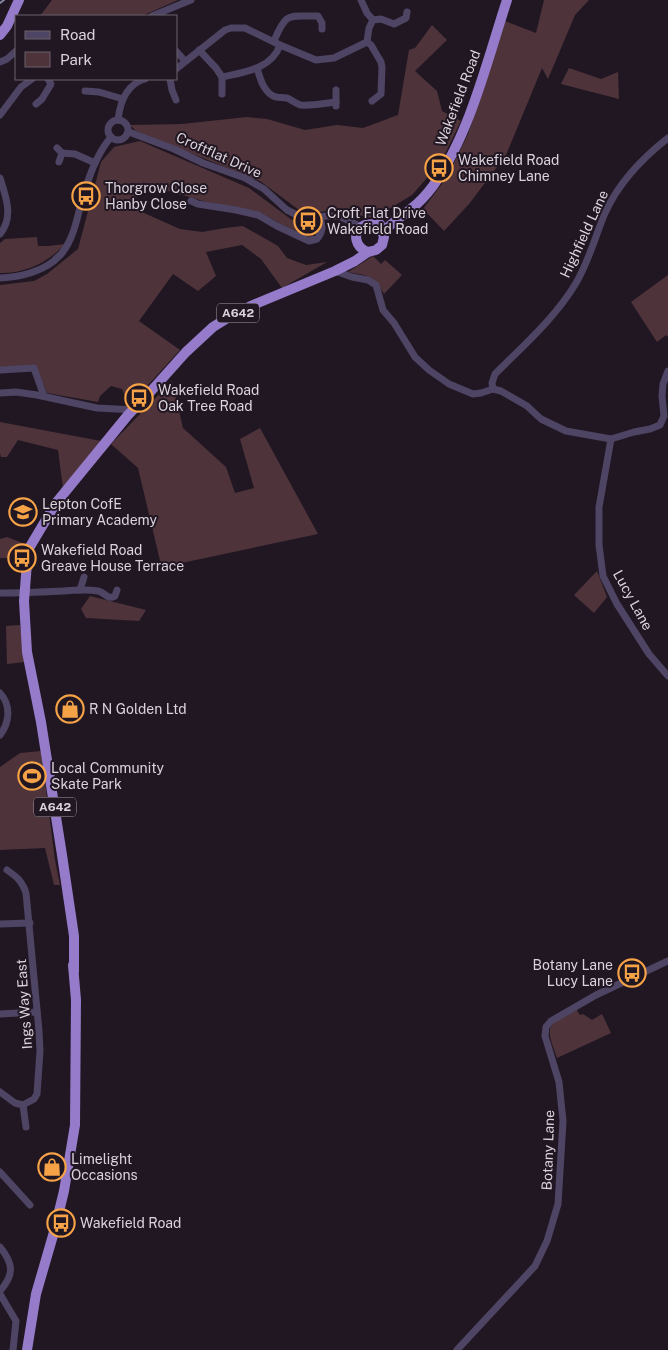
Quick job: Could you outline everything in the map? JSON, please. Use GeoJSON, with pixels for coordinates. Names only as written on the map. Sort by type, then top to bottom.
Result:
{"type":"FeatureCollection","features":[{"type":"Feature","properties":{"kind":"highway"},"geometry":{"type":"LineString","coordinates":[[0,35],[7,26],[19,0]]}},
{"type":"Feature","properties":{"kind":"highway","name":"Wakefield Road"},"geometry":{"type":"LineString","coordinates":[[27,1350],[36,1294],[64,1191],[75,1126],[76,1000],[68,924],[67,892],[61,846],[41,722],[27,652],[24,597],[28,550],[56,503],[128,415],[135,410],[186,352],[213,327],[252,305],[355,261],[364,249],[376,250],[382,245],[383,233],[387,227],[413,208],[432,187],[441,174],[461,135],[507,0]]}},
{"type":"Feature","properties":{"kind":"highway","name":"Wakefield Road"},"geometry":{"type":"LineString","coordinates":[[359,230],[370,224],[375,225],[399,218]]}},
{"type":"Feature","properties":{"kind":"highway"},"geometry":{"type":"LineString","coordinates":[[375,225],[383,233]]}},
{"type":"Feature","properties":{"kind":"highway"},"geometry":{"type":"LineString","coordinates":[[359,230],[356,240],[364,249]]}},
{"type":"Feature","properties":{"kind":"street"},"geometry":{"type":"LineString","coordinates":[[154,15],[191,0]]}},
{"type":"Feature","properties":{"kind":"street"},"geometry":{"type":"LineString","coordinates":[[361,0],[373,20]]}},
{"type":"Feature","properties":{"kind":"street"},"geometry":{"type":"LineString","coordinates":[[373,20],[381,19],[394,24],[406,18],[407,12]]}},
{"type":"Feature","properties":{"kind":"street"},"geometry":{"type":"LineString","coordinates":[[222,77],[256,68],[273,58],[278,52],[277,43],[284,21],[290,16],[318,16],[322,23],[322,29]]}},
{"type":"Feature","properties":{"kind":"street"},"geometry":{"type":"LineString","coordinates":[[367,42],[373,20]]}},
{"type":"Feature","properties":{"kind":"street"},"geometry":{"type":"LineString","coordinates":[[178,67],[225,30],[231,28],[245,28],[316,60],[334,58],[367,42]]}},
{"type":"Feature","properties":{"kind":"street"},"geometry":{"type":"LineString","coordinates":[[367,42],[381,62],[382,67],[383,96],[372,101]]}},
{"type":"Feature","properties":{"kind":"street"},"geometry":{"type":"LineString","coordinates":[[199,50],[222,77],[222,95]]}},
{"type":"Feature","properties":{"kind":"street"},"geometry":{"type":"LineString","coordinates":[[0,62],[15,52]]}},
{"type":"Feature","properties":{"kind":"street"},"geometry":{"type":"LineString","coordinates":[[178,53],[185,61]]}},
{"type":"Feature","properties":{"kind":"street"},"geometry":{"type":"LineString","coordinates":[[256,68],[263,85],[275,97],[289,99],[299,104],[336,104],[336,90]]}},
{"type":"Feature","properties":{"kind":"street"},"geometry":{"type":"LineString","coordinates":[[0,115],[18,90],[31,80]]}},
{"type":"Feature","properties":{"kind":"street"},"geometry":{"type":"LineString","coordinates":[[42,102],[51,84],[49,80]]}},
{"type":"Feature","properties":{"kind":"street"},"geometry":{"type":"LineString","coordinates":[[129,132],[126,138],[120,141],[113,140],[109,135],[108,128],[112,122],[118,120],[120,105],[136,80]]}},
{"type":"Feature","properties":{"kind":"street"},"geometry":{"type":"LineString","coordinates":[[170,80],[176,100]]}},
{"type":"Feature","properties":{"kind":"street"},"geometry":{"type":"LineString","coordinates":[[84,91],[99,92],[123,99]]}},
{"type":"Feature","properties":{"kind":"street","name":"Croftflat Drive"},"geometry":{"type":"LineString","coordinates":[[118,120],[128,126],[129,132],[174,149],[203,163],[245,178],[264,189],[287,210],[301,218],[311,219],[334,216],[347,221],[359,230]]}},
{"type":"Feature","properties":{"kind":"street"},"geometry":{"type":"LineString","coordinates":[[0,278],[18,277],[34,272],[48,265],[62,254],[73,233],[95,163],[103,147],[111,138]]}},
{"type":"Feature","properties":{"kind":"street","name":"Highfield Lane"},"geometry":{"type":"LineString","coordinates":[[493,389],[492,383],[495,374],[546,322],[571,292],[585,266],[606,213],[620,188],[640,162],[668,138]]}},
{"type":"Feature","properties":{"kind":"street"},"geometry":{"type":"LineString","coordinates":[[59,162],[59,150],[75,154],[95,163]]}},
{"type":"Feature","properties":{"kind":"street"},"geometry":{"type":"LineString","coordinates":[[0,178],[1,187],[7,202],[8,215],[5,228],[0,234]]}},
{"type":"Feature","properties":{"kind":"street"},"geometry":{"type":"LineString","coordinates":[[195,206],[236,210],[258,215],[277,226],[309,240],[317,239],[321,234],[320,218]]}},
{"type":"Feature","properties":{"kind":"street"},"geometry":{"type":"LineString","coordinates":[[340,268],[352,277],[368,280],[376,285],[383,310],[394,323],[414,357],[429,370],[449,384],[473,394],[493,389],[507,393],[527,406],[541,419],[566,430],[612,439],[660,425],[664,416],[663,384],[668,371]]}},
{"type":"Feature","properties":{"kind":"street"},"geometry":{"type":"LineString","coordinates":[[0,370],[34,368],[44,396]]}},
{"type":"Feature","properties":{"kind":"street"},"geometry":{"type":"LineString","coordinates":[[0,393],[16,392],[44,396],[96,408],[135,410]]}},
{"type":"Feature","properties":{"kind":"street","name":"Lucy Lane"},"geometry":{"type":"LineString","coordinates":[[612,439],[599,507],[599,546],[603,576],[617,604],[649,654],[668,676]]}},
{"type":"Feature","properties":{"kind":"street"},"geometry":{"type":"LineString","coordinates":[[80,590],[84,577]]}},
{"type":"Feature","properties":{"kind":"street"},"geometry":{"type":"LineString","coordinates":[[0,593],[24,597],[80,590],[98,591],[112,598],[117,590]]}},
{"type":"Feature","properties":{"kind":"street"},"geometry":{"type":"LineString","coordinates":[[0,692],[7,706],[8,717],[7,725],[0,735]]}},
{"type":"Feature","properties":{"kind":"street","name":"Ings Way East"},"geometry":{"type":"LineString","coordinates":[[7,870],[19,878],[26,893],[40,1050],[37,1094],[34,1099],[23,1105]]}},
{"type":"Feature","properties":{"kind":"street"},"geometry":{"type":"LineString","coordinates":[[0,924],[30,923]]}},
{"type":"Feature","properties":{"kind":"street","name":"Botany Lane"},"geometry":{"type":"LineString","coordinates":[[457,1350],[535,1266],[547,1241],[558,1204],[563,1121],[559,1082],[545,1036],[548,1024],[563,1013],[596,995],[668,961]]}},
{"type":"Feature","properties":{"kind":"street"},"geometry":{"type":"LineString","coordinates":[[0,1014],[37,1012]]}},
{"type":"Feature","properties":{"kind":"street"},"geometry":{"type":"LineString","coordinates":[[0,1092],[15,1103],[23,1105],[26,1127]]}},
{"type":"Feature","properties":{"kind":"street"},"geometry":{"type":"LineString","coordinates":[[0,1172],[30,1205]]}},
{"type":"Feature","properties":{"kind":"street"},"geometry":{"type":"LineString","coordinates":[[0,1247],[7,1255],[11,1264],[11,1272],[0,1292],[16,1322],[13,1350]]}},
{"type":"Feature","properties":{"kind":"green space"},"geometry":{"type":"Polygon","coordinates":[[[52,0],[178,0],[144,15],[41,15],[52,0]]]}},
{"type":"Feature","properties":{"kind":"green space"},"geometry":{"type":"Polygon","coordinates":[[[544,0],[589,0],[575,15],[548,79],[542,68],[506,155],[469,204],[444,231],[423,209],[447,177],[468,134],[505,21],[536,33],[544,0]]]}},
{"type":"Feature","properties":{"kind":"green space"},"geometry":{"type":"Polygon","coordinates":[[[432,25],[447,40],[415,71],[437,91],[442,111],[461,121],[441,162],[412,195],[374,218],[329,210],[317,213],[303,213],[260,181],[136,131],[130,125],[182,124],[247,117],[267,119],[305,130],[337,125],[363,128],[398,115],[409,50],[415,48],[432,25]]]}},
{"type":"Feature","properties":{"kind":"green space"},"geometry":{"type":"Polygon","coordinates":[[[569,68],[601,79],[618,72],[619,99],[561,84],[569,68]]]}},
{"type":"Feature","properties":{"kind":"green space"},"geometry":{"type":"Polygon","coordinates":[[[140,141],[249,188],[292,220],[314,222],[316,230],[313,237],[309,237],[261,213],[203,201],[165,190],[140,188],[136,198],[144,213],[180,229],[202,232],[243,226],[278,246],[287,258],[306,265],[327,262],[282,288],[261,259],[242,245],[206,252],[216,276],[198,291],[173,274],[139,321],[180,350],[129,406],[122,389],[111,386],[100,396],[98,402],[47,393],[36,365],[0,367],[0,285],[34,281],[47,274],[78,249],[101,162],[114,147],[140,141]]]}},
{"type":"Feature","properties":{"kind":"green space"},"geometry":{"type":"Polygon","coordinates":[[[37,237],[38,246],[65,244],[36,266],[9,273],[0,273],[0,243],[5,239],[37,237]]]}},
{"type":"Feature","properties":{"kind":"green space"},"geometry":{"type":"Polygon","coordinates":[[[373,256],[381,264],[385,260],[402,275],[384,294],[373,279],[361,274],[348,272],[373,256]]]}},
{"type":"Feature","properties":{"kind":"green space"},"geometry":{"type":"Polygon","coordinates":[[[668,275],[668,337],[666,335],[657,342],[631,302],[668,275]]]}},
{"type":"Feature","properties":{"kind":"green space"},"geometry":{"type":"Polygon","coordinates":[[[172,381],[183,428],[226,467],[235,493],[254,488],[240,439],[260,428],[318,534],[172,565],[162,569],[138,468],[111,444],[172,381]]]}},
{"type":"Feature","properties":{"kind":"green space"},"geometry":{"type":"Polygon","coordinates":[[[0,422],[101,441],[63,488],[58,450],[18,440],[7,457],[1,457],[0,422]]]}},
{"type":"Feature","properties":{"kind":"green space"},"geometry":{"type":"Polygon","coordinates":[[[7,537],[25,544],[20,558],[0,558],[0,539],[7,537]]]}},
{"type":"Feature","properties":{"kind":"green space"},"geometry":{"type":"Polygon","coordinates":[[[597,571],[607,597],[594,613],[574,595],[597,571]]]}},
{"type":"Feature","properties":{"kind":"green space"},"geometry":{"type":"Polygon","coordinates":[[[90,596],[146,610],[139,621],[86,618],[81,609],[90,596]]]}},
{"type":"Feature","properties":{"kind":"green space"},"geometry":{"type":"Polygon","coordinates":[[[20,625],[25,662],[7,664],[6,626],[20,625]]]}},
{"type":"Feature","properties":{"kind":"green space"},"geometry":{"type":"Polygon","coordinates":[[[41,751],[60,885],[54,885],[45,848],[0,850],[0,767],[20,753],[41,751]]]}},
{"type":"Feature","properties":{"kind":"green space"},"geometry":{"type":"Polygon","coordinates":[[[576,1009],[580,1015],[583,1014],[592,1020],[602,1014],[611,1033],[557,1058],[551,1039],[551,1027],[559,1019],[576,1009]]]}},
{"type":"Feature","properties":{"kind":"waterway"},"geometry":{"type":"LineString","coordinates":[[0,3],[4,0]]}},
{"type":"Feature","properties":{"kind":"place","name":"Wakefield Road Chimney Lane"},"geometry":{"type":"Point","coordinates":[439,168]}},
{"type":"Feature","properties":{"kind":"place","name":"Thorgrow Close Hanby Close"},"geometry":{"type":"Point","coordinates":[86,196]}},
{"type":"Feature","properties":{"kind":"place","name":"Croft Flat Drive Wakefield Road"},"geometry":{"type":"Point","coordinates":[308,221]}},
{"type":"Feature","properties":{"kind":"place","name":"Wakefield Road Oak Tree Road"},"geometry":{"type":"Point","coordinates":[139,398]}},
{"type":"Feature","properties":{"kind":"place","name":"Lepton CofE Primary Academy"},"geometry":{"type":"Point","coordinates":[23,512]}},
{"type":"Feature","properties":{"kind":"place","name":"Wakefield Road Greave House Terrace"},"geometry":{"type":"Point","coordinates":[22,558]}},
{"type":"Feature","properties":{"kind":"place","name":"R N Golden Ltd"},"geometry":{"type":"Point","coordinates":[70,709]}},
{"type":"Feature","properties":{"kind":"place","name":"Local Community Skate Park"},"geometry":{"type":"Point","coordinates":[32,776]}},
{"type":"Feature","properties":{"kind":"place","name":"Botany Lane Lucy Lane"},"geometry":{"type":"Point","coordinates":[632,973]}},
{"type":"Feature","properties":{"kind":"place","name":"Limelight Occasions"},"geometry":{"type":"Point","coordinates":[52,1167]}},
{"type":"Feature","properties":{"kind":"place","name":"Wakefield Road"},"geometry":{"type":"Point","coordinates":[61,1223]}}]}
